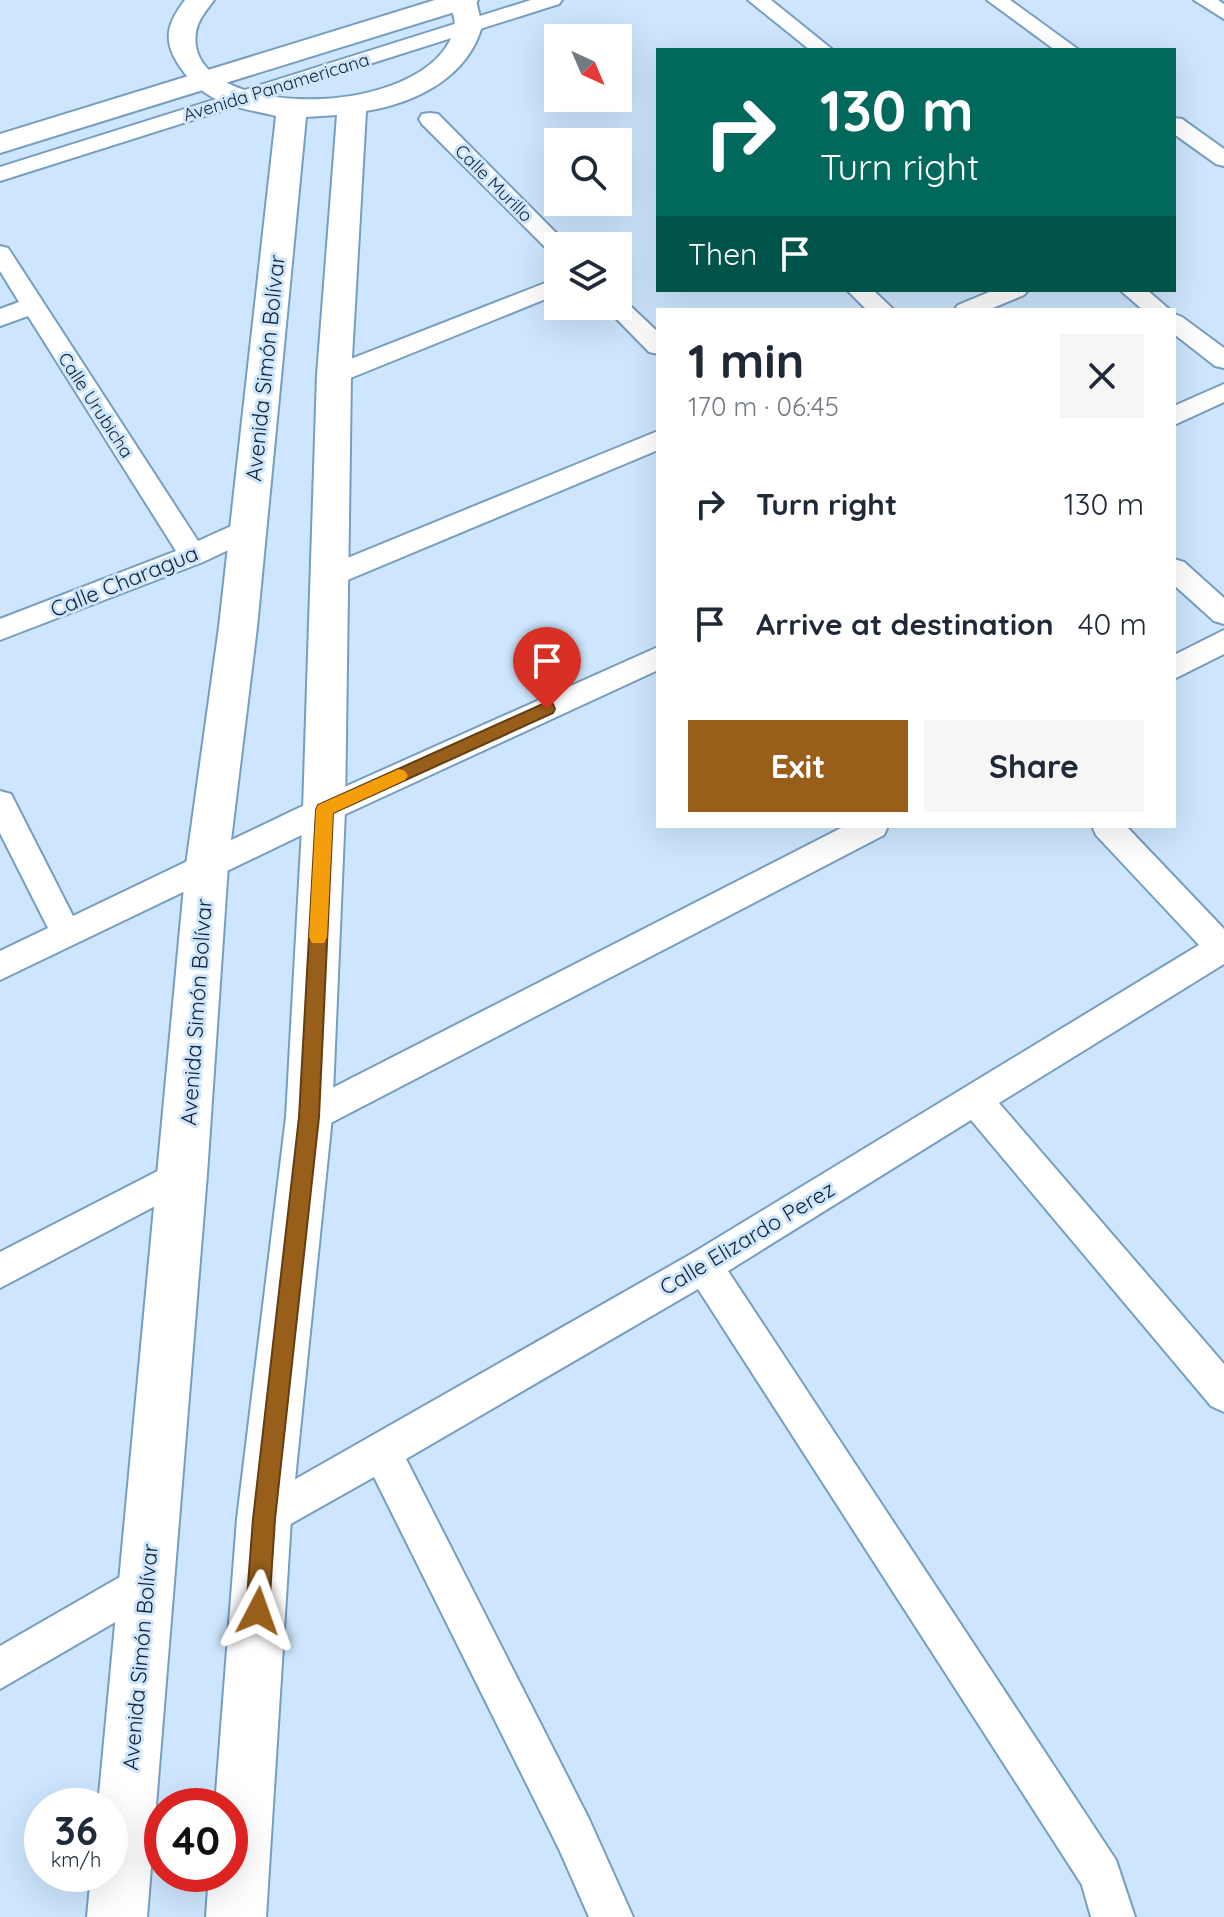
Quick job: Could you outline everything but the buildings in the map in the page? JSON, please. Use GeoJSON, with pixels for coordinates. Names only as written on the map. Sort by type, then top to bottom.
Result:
{"type":"FeatureCollection","features":[{"type":"Feature","properties":{"kind":"main road"},"geometry":{"type":"LineString","coordinates":[[200,0],[189,11],[180,36],[195,71],[239,99],[292,108],[352,106],[389,97],[421,84],[446,67],[462,47],[465,7]]}},
{"type":"Feature","properties":{"kind":"main road","name":"Avenida Panamericana"},"geometry":{"type":"LineString","coordinates":[[0,144],[383,0]]}},
{"type":"Feature","properties":{"kind":"main road","name":"Avenida Panamericana"},"geometry":{"type":"LineString","coordinates":[[0,119],[465,7]]}},
{"type":"Feature","properties":{"kind":"main road"},"geometry":{"type":"LineString","coordinates":[[236,1917],[264,1519],[309,1117],[324,810],[334,375],[352,106]]}},
{"type":"Feature","properties":{"kind":"main road","name":"Avenida Simón Bolívar"},"geometry":{"type":"LineString","coordinates":[[117,1917],[183,1174],[207,865],[236,642],[292,108]]}},
{"type":"Feature","properties":{"kind":"street","name":"Avenida Panamericana"},"geometry":{"type":"LineString","coordinates":[[0,174],[239,99],[465,7],[552,0]]}},
{"type":"Feature","properties":{"kind":"street"},"geometry":{"type":"LineString","coordinates":[[758,0],[818,48]]}},
{"type":"Feature","properties":{"kind":"street"},"geometry":{"type":"LineString","coordinates":[[997,0],[1066,48]]}},
{"type":"Feature","properties":{"kind":"street"},"geometry":{"type":"LineString","coordinates":[[1204,0],[1224,13]]}},
{"type":"Feature","properties":{"kind":"street","name":"Calle Murillo"},"geometry":{"type":"LineString","coordinates":[[430,119],[544,233]]}},
{"type":"Feature","properties":{"kind":"street"},"geometry":{"type":"LineString","coordinates":[[1176,125],[1224,159]]}},
{"type":"Feature","properties":{"kind":"street","name":"Calle Urubicha"},"geometry":{"type":"LineString","coordinates":[[0,253],[193,555]]}},
{"type":"Feature","properties":{"kind":"street"},"geometry":{"type":"LineString","coordinates":[[334,375],[544,291]]}},
{"type":"Feature","properties":{"kind":"street"},"geometry":{"type":"LineString","coordinates":[[861,292],[880,308]]}},
{"type":"Feature","properties":{"kind":"street"},"geometry":{"type":"LineString","coordinates":[[971,308],[1011,292]]}},
{"type":"Feature","properties":{"kind":"street"},"geometry":{"type":"LineString","coordinates":[[1135,292],[1155,308]]}},
{"type":"Feature","properties":{"kind":"street"},"geometry":{"type":"LineString","coordinates":[[0,318],[32,306]]}},
{"type":"Feature","properties":{"kind":"street"},"geometry":{"type":"LineString","coordinates":[[631,320],[656,344]]}},
{"type":"Feature","properties":{"kind":"street"},"geometry":{"type":"LineString","coordinates":[[1176,324],[1224,360]]}},
{"type":"Feature","properties":{"kind":"street"},"geometry":{"type":"LineString","coordinates":[[1176,415],[1224,392]]}},
{"type":"Feature","properties":{"kind":"street"},"geometry":{"type":"LineString","coordinates":[[328,577],[656,441]]}},
{"type":"Feature","properties":{"kind":"street","name":"Calle Charagua"},"geometry":{"type":"LineString","coordinates":[[0,630],[193,555],[247,530]]}},
{"type":"Feature","properties":{"kind":"street"},"geometry":{"type":"LineString","coordinates":[[1176,571],[1224,614]]}},
{"type":"Feature","properties":{"kind":"street"},"geometry":{"type":"LineString","coordinates":[[1176,667],[1224,641]]}},
{"type":"Feature","properties":{"kind":"street"},"geometry":{"type":"LineString","coordinates":[[0,966],[324,810],[656,659]]}},
{"type":"Feature","properties":{"kind":"street"},"geometry":{"type":"LineString","coordinates":[[0,803],[67,935]]}},
{"type":"Feature","properties":{"kind":"street"},"geometry":{"type":"LineString","coordinates":[[309,1117],[869,828]]}},
{"type":"Feature","properties":{"kind":"street"},"geometry":{"type":"LineString","coordinates":[[1109,828],[1223,948]]}},
{"type":"Feature","properties":{"kind":"street","name":"Calle Elizardo Perez"},"geometry":{"type":"LineString","coordinates":[[264,1519],[704,1266],[1223,948]]}},
{"type":"Feature","properties":{"kind":"street"},"geometry":{"type":"LineString","coordinates":[[974,1099],[1224,1393]]}},
{"type":"Feature","properties":{"kind":"street"},"geometry":{"type":"LineString","coordinates":[[0,1271],[183,1174]]}},
{"type":"Feature","properties":{"kind":"street"},"geometry":{"type":"LineString","coordinates":[[704,1266],[1101,1875],[1113,1917]]}},
{"type":"Feature","properties":{"kind":"street"},"geometry":{"type":"LineString","coordinates":[[382,1452],[574,1834],[611,1917]]}},
{"type":"Feature","properties":{"kind":"street"},"geometry":{"type":"LineString","coordinates":[[0,1669],[146,1582]]}},
{"type":"Feature","properties":{"kind":"slow traffic"},"geometry":{"type":"LineString","coordinates":[[318,937],[324,810],[399,776]]}},
{"type":"Feature","properties":{"kind":"route"},"geometry":{"type":"LineString","coordinates":[[258,1611],[264,1519],[309,1117],[324,810],[547,709]]}}]}
